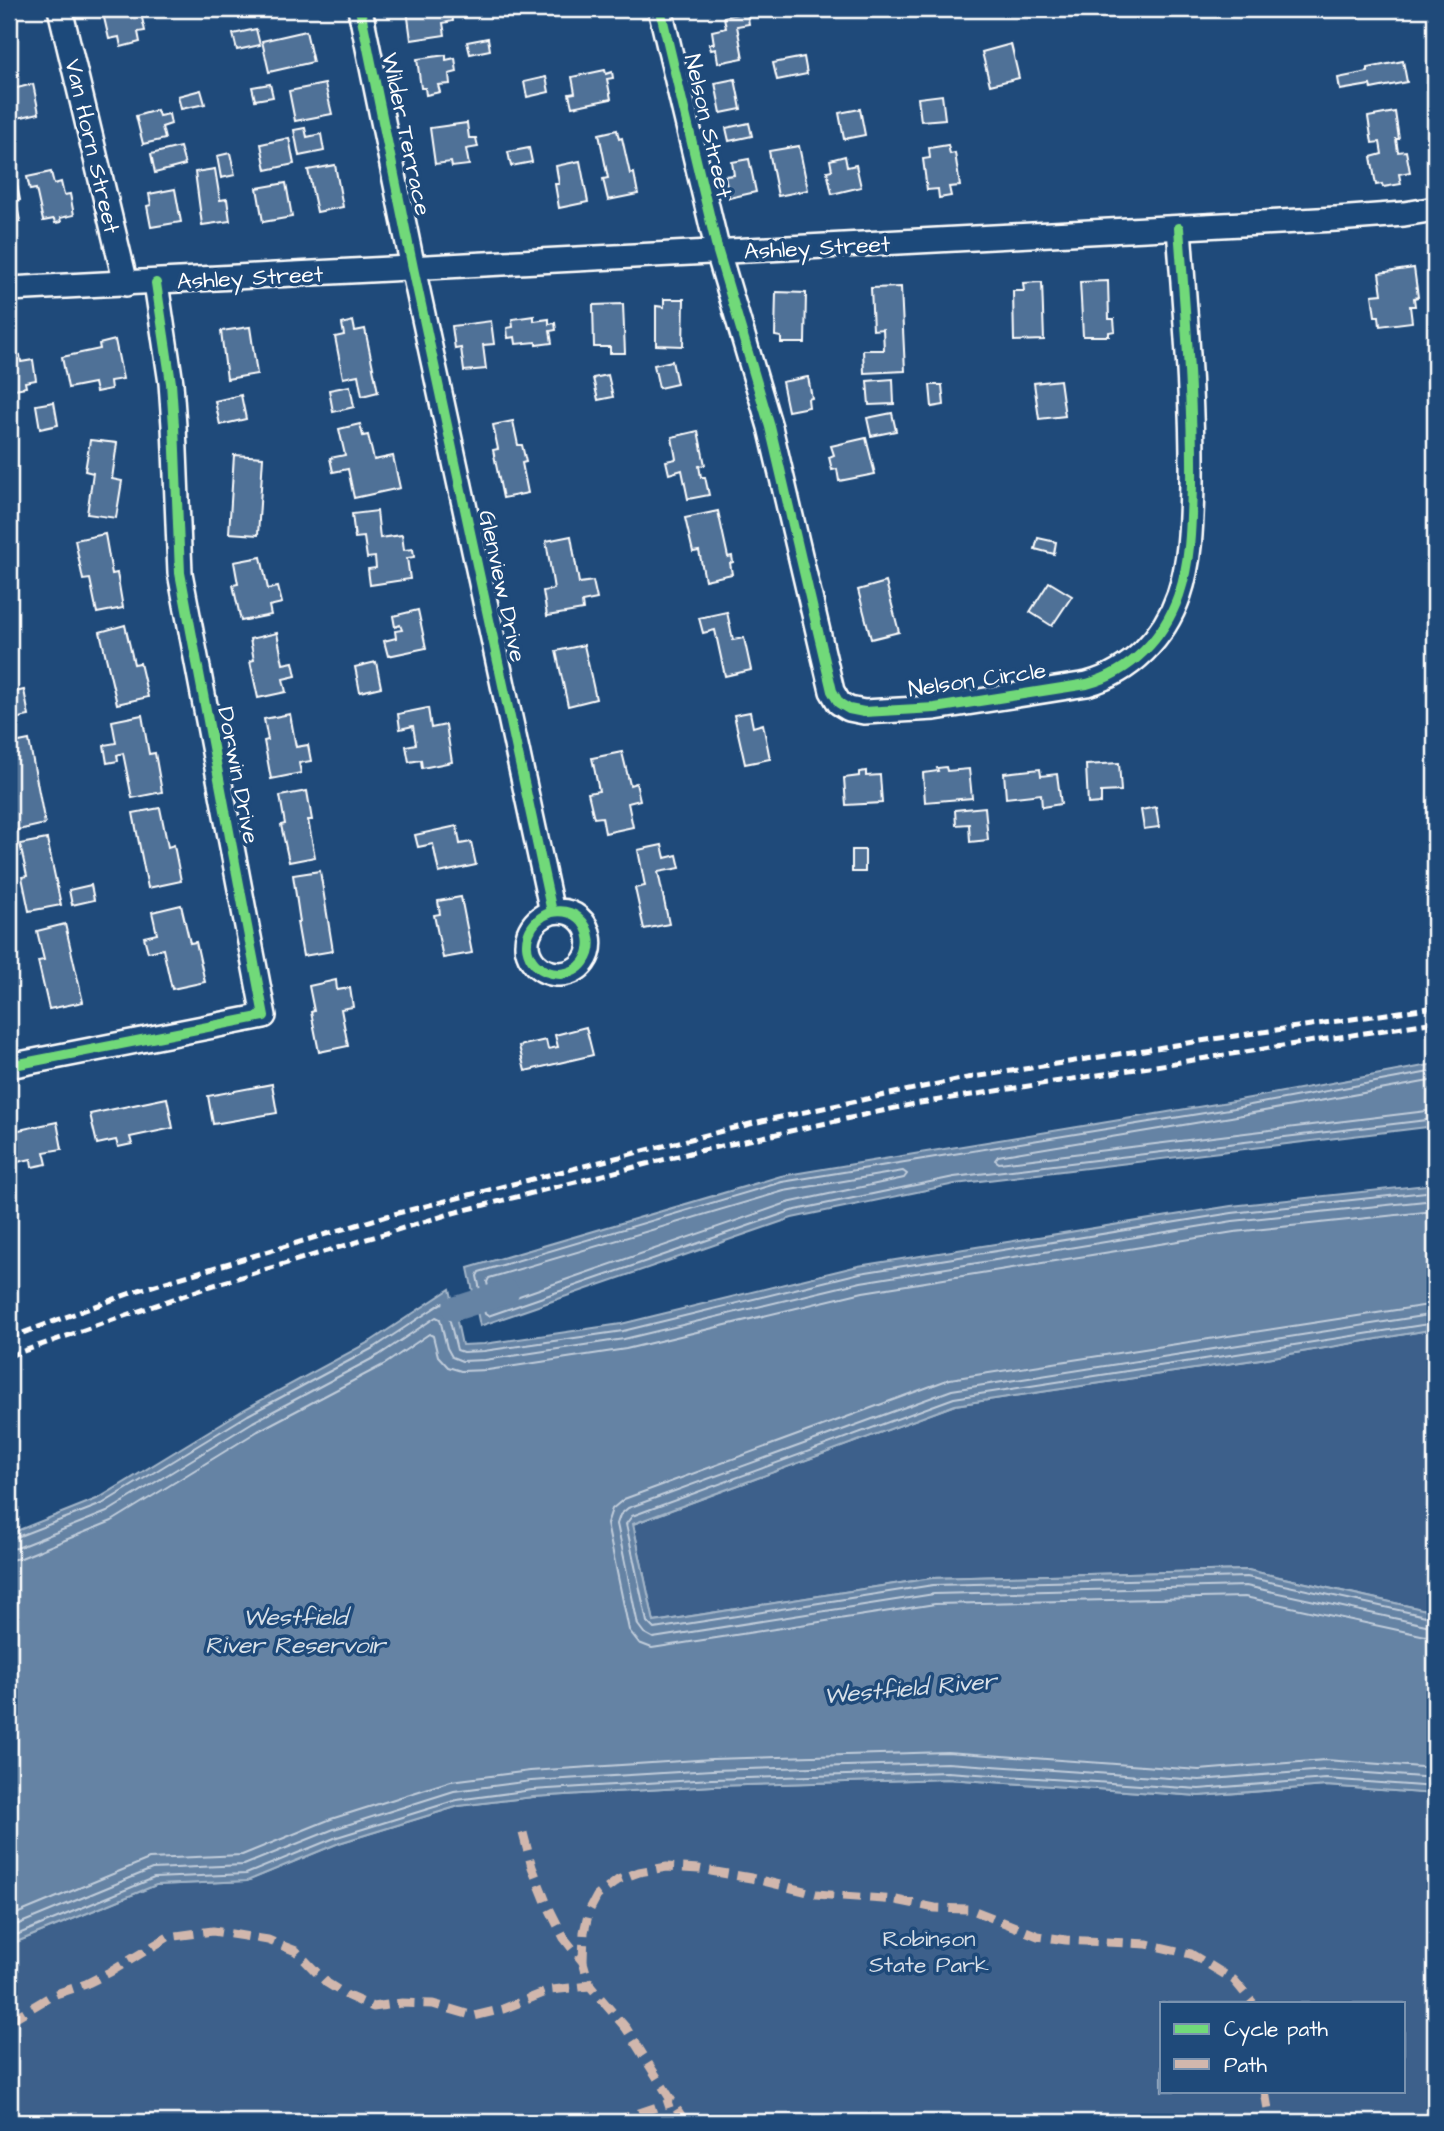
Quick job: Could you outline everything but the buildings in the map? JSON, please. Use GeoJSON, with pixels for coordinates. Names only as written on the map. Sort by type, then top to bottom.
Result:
{"type":"FeatureCollection","features":[{"type":"Feature","properties":{"kind":"street","name":"Van Horn Street"},"geometry":{"type":"LineString","coordinates":[[60,9],[127,284]]}},
{"type":"Feature","properties":{"kind":"street","name":"Wilder Terrace"},"geometry":{"type":"LineString","coordinates":[[360,9],[413,268]]}},
{"type":"Feature","properties":{"kind":"street","name":"Nelson Street"},"geometry":{"type":"LineString","coordinates":[[660,9],[718,252]]}},
{"type":"Feature","properties":{"kind":"street","name":"Ashley Street"},"geometry":{"type":"LineString","coordinates":[[9,289],[1179,228],[1336,219],[1435,209]]}},
{"type":"Feature","properties":{"kind":"street","name":"Nelson Circle"},"geometry":{"type":"LineString","coordinates":[[718,252],[769,427],[832,691],[839,703],[849,709],[864,712],[1004,699],[1100,681],[1133,661],[1164,627],[1185,576],[1191,522],[1192,442],[1179,228]]}},
{"type":"Feature","properties":{"kind":"street","name":"Glenview Drive"},"geometry":{"type":"LineString","coordinates":[[413,268],[552,912]]}},
{"type":"Feature","properties":{"kind":"street","name":"Dorwin Drive"},"geometry":{"type":"LineString","coordinates":[[9,1066],[264,1016],[180,573],[173,415],[156,283]]}},
{"type":"Feature","properties":{"kind":"green space"},"geometry":{"type":"Polygon","coordinates":[[[1435,1329],[1435,1612],[1248,1570],[932,1578],[654,1622],[633,1524],[955,1405],[1267,1358],[1435,1329]]]}},
{"type":"Feature","properties":{"kind":"green space","name":"Robinson State Park"},"geometry":{"type":"Polygon","coordinates":[[[947,1779],[1199,1796],[1326,1786],[1435,1794],[1435,2122],[9,2122],[9,1945],[156,1885],[247,1881],[339,1843],[459,1806],[533,1797],[713,1786],[947,1779]]]}},
{"type":"Feature","properties":{"kind":"water"},"geometry":{"type":"Polygon","coordinates":[[[1435,1064],[1435,1126],[955,1184],[792,1218],[480,1326],[468,1268],[781,1176],[1228,1102],[1435,1064]]]}},
{"type":"Feature","properties":{"kind":"water"},"geometry":{"type":"Polygon","coordinates":[[[1435,1184],[1435,1329],[1267,1358],[955,1405],[633,1524],[654,1622],[932,1578],[1248,1570],[1435,1612],[1435,1794],[1326,1786],[1199,1796],[947,1779],[713,1786],[533,1797],[459,1806],[339,1843],[247,1881],[156,1885],[9,1945],[9,1534],[99,1498],[245,1409],[371,1341],[450,1289],[462,1345],[484,1344],[621,1324],[858,1266],[1231,1206],[1435,1184]]]}},
{"type":"Feature","properties":{"kind":"waterway"},"geometry":{"type":"LineString","coordinates":[[454,1309],[507,1292]]}},
{"type":"Feature","properties":{"kind":"railway"},"geometry":{"type":"LineString","coordinates":[[9,1338],[139,1290],[390,1215],[762,1121],[961,1079],[1435,1007]]}},
{"type":"Feature","properties":{"kind":"railway"},"geometry":{"type":"LineString","coordinates":[[9,1356],[211,1286],[453,1213],[694,1152],[914,1104],[1435,1022]]}},
{"type":"Feature","properties":{"kind":"marked path"},"geometry":{"type":"LineString","coordinates":[[523,1833],[532,1867],[546,1902],[564,1938],[583,1962],[590,1986]]}},
{"type":"Feature","properties":{"kind":"marked path"},"geometry":{"type":"LineString","coordinates":[[583,1962],[584,1932],[589,1911],[597,1896],[618,1880],[639,1872],[667,1867],[699,1869],[751,1878],[816,1894],[896,1900],[935,1908],[970,1909],[1038,1936],[1147,1944],[1191,1954],[1234,1980],[1252,2002]]}},
{"type":"Feature","properties":{"kind":"marked path"},"geometry":{"type":"LineString","coordinates":[[9,2021],[53,1995],[86,1984],[112,1971],[168,1937],[213,1931],[268,1940],[296,1951],[327,1983],[373,2007],[402,2003],[433,2004],[474,2016],[503,2009],[551,1990],[590,1986],[626,2028],[685,2122]]}},
{"type":"Feature","properties":{"kind":"marked path"},"geometry":{"type":"LineString","coordinates":[[1265,2092],[1270,2122]]}},
{"type":"Feature","properties":{"kind":"marked path"},"geometry":{"type":"LineString","coordinates":[[613,2122],[672,2102]]}},
{"type":"Feature","properties":{"kind":"cycle path"},"geometry":{"type":"LineString","coordinates":[[360,9],[552,912],[567,912],[578,918],[586,927],[589,939],[589,951],[584,962],[574,970],[560,974],[546,972],[535,964],[527,949],[532,927],[544,915],[552,912]]}},
{"type":"Feature","properties":{"kind":"cycle path"},"geometry":{"type":"LineString","coordinates":[[660,9],[718,252],[770,427],[832,691],[839,703],[849,709],[864,712],[935,708],[1087,684],[1118,671],[1155,639],[1173,611],[1183,582],[1191,512],[1190,388],[1179,228]]}},
{"type":"Feature","properties":{"kind":"cycle path"},"geometry":{"type":"LineString","coordinates":[[9,1066],[264,1016],[180,573],[171,383],[156,283]]}},
{"type":"Feature","properties":{"kind":"water label","name":"Westfield River Reservoir"},"geometry":{"type":"Point","coordinates":[295,1631]}},
{"type":"Feature","properties":{"kind":"water label","name":"Westfield River"},"geometry":{"type":"Point","coordinates":[910,1688]}}]}
